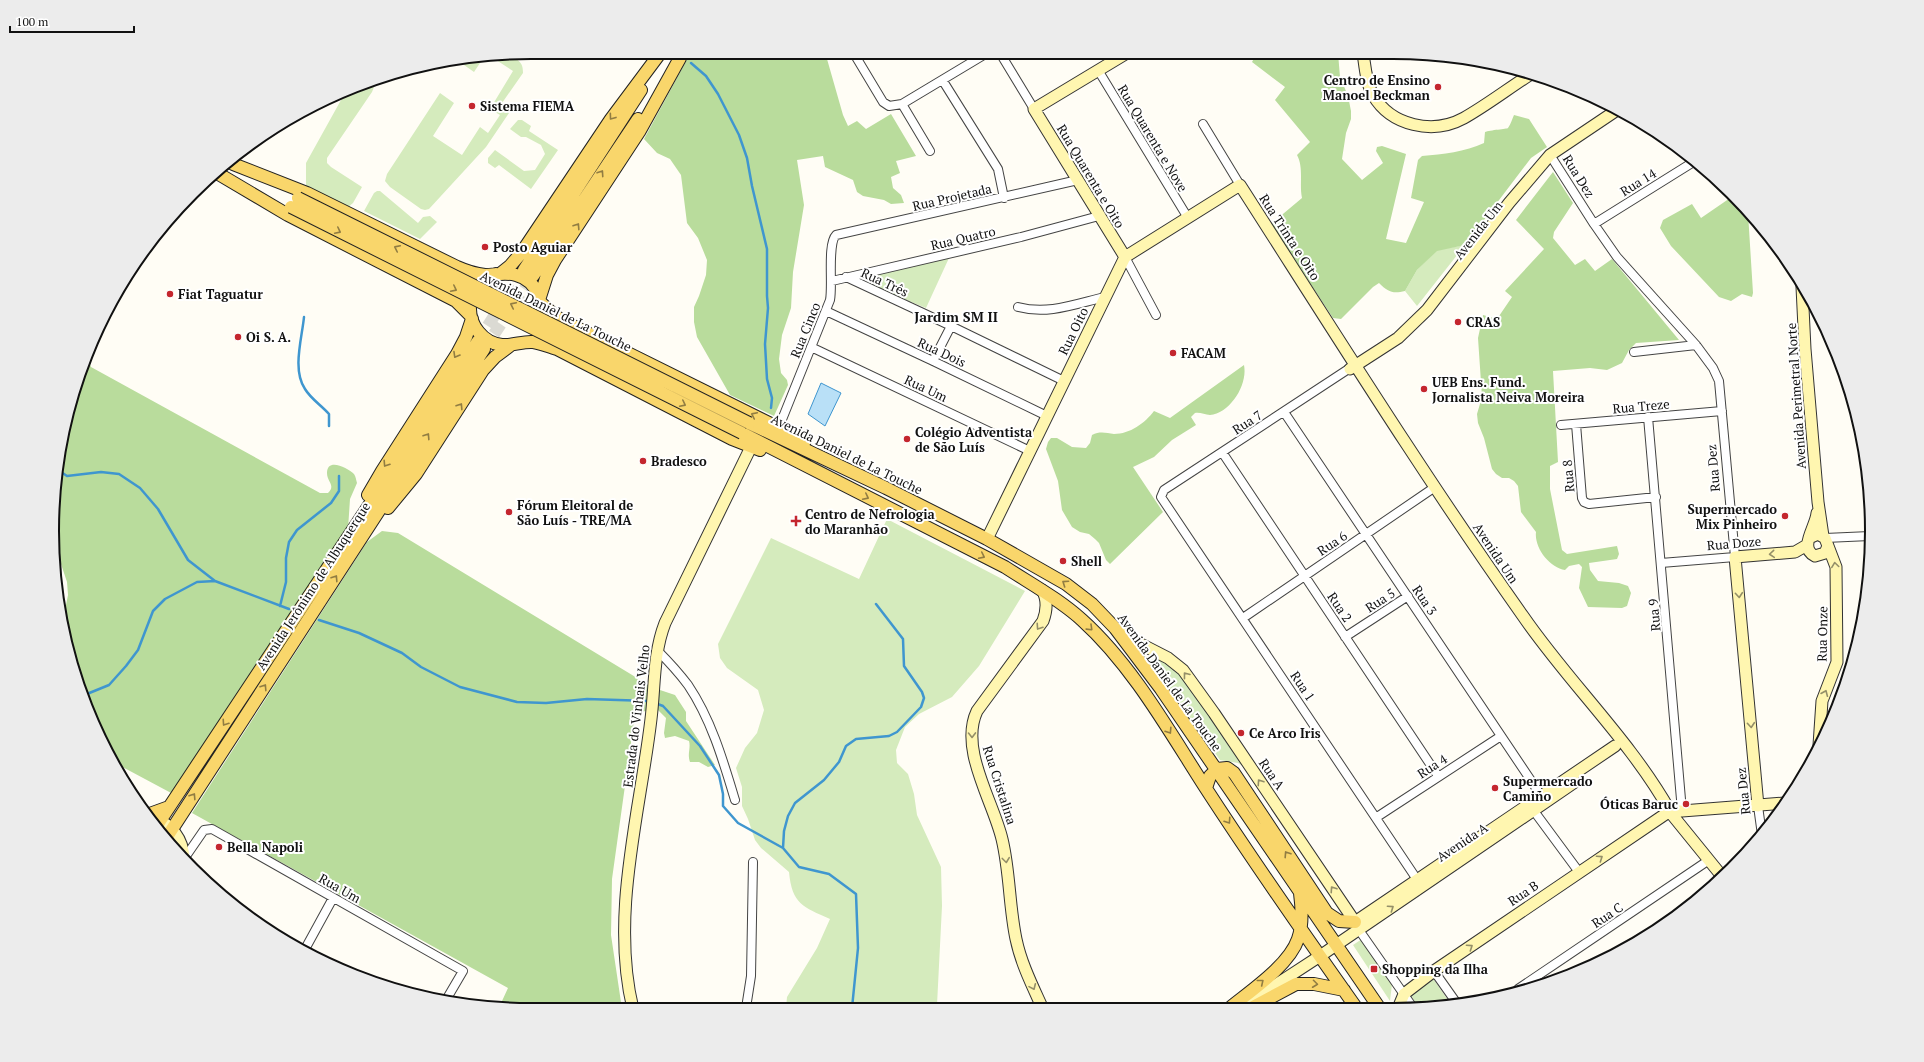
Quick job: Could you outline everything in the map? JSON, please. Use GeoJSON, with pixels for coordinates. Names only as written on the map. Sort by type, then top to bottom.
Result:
{"type":"FeatureCollection","features":[{"type":"Feature","properties":{"kind":"main road"},"geometry":{"type":"LineString","coordinates":[[352,541],[361,508],[382,471],[457,354],[466,336],[471,317],[470,304],[473,294],[479,285],[510,266],[525,247],[611,119],[656,59]]}},
{"type":"Feature","properties":{"kind":"main road"},"geometry":{"type":"LineString","coordinates":[[662,59],[528,273],[679,59]]}},
{"type":"Feature","properties":{"kind":"main road"},"geometry":{"type":"LineString","coordinates":[[352,541],[416,474],[483,370],[495,357],[535,331],[542,313],[540,300],[547,274],[639,132],[680,59]]}},
{"type":"Feature","properties":{"kind":"main road"},"geometry":{"type":"LineString","coordinates":[[235,164],[307,193],[457,267],[473,273],[513,274],[524,278],[531,283],[540,300],[555,316],[565,322],[779,427],[886,488]]}},
{"type":"Feature","properties":{"kind":"main road","name":"Avenida Daniel de La Touche"},"geometry":{"type":"LineString","coordinates":[[234,165],[294,203],[831,480],[1005,567],[1042,590],[1082,620],[1111,651],[1162,721],[1353,1003]]}},
{"type":"Feature","properties":{"kind":"main road"},"geometry":{"type":"LineString","coordinates":[[221,175],[288,215],[456,301],[471,317],[480,334],[486,340],[498,344],[533,342],[557,349],[751,447],[831,480]]}},
{"type":"Feature","properties":{"kind":"main road","name":"Avenida Daniel de La Touche"},"geometry":{"type":"LineString","coordinates":[[222,175],[294,203],[886,488],[987,539],[1066,584],[1092,604],[1115,628],[1161,689],[1376,1003]]}},
{"type":"Feature","properties":{"kind":"main road","name":"Avenida Jerônimo de Albuquerque"},"geometry":{"type":"LineString","coordinates":[[160,821],[352,541],[481,345]]}},
{"type":"Feature","properties":{"kind":"main road","name":"Avenida Jerônimo de Albuquerque"},"geometry":{"type":"LineString","coordinates":[[169,833],[352,541]]}},
{"type":"Feature","properties":{"kind":"main road"},"geometry":{"type":"LineString","coordinates":[[1206,788],[1210,776],[1217,769],[1227,768],[1234,773],[1324,910],[1337,945]]}},
{"type":"Feature","properties":{"kind":"main road"},"geometry":{"type":"LineString","coordinates":[[154,813],[169,807]]}},
{"type":"Feature","properties":{"kind":"main road"},"geometry":{"type":"LineString","coordinates":[[1236,1003],[1283,962],[1296,944],[1301,928],[1301,904],[1299,891]]}},
{"type":"Feature","properties":{"kind":"main road"},"geometry":{"type":"LineString","coordinates":[[1324,910],[1336,920],[1357,926]]}},
{"type":"Feature","properties":{"kind":"main road"},"geometry":{"type":"LineString","coordinates":[[1261,1003],[1296,984],[1314,984],[1344,990]]}},
{"type":"Feature","properties":{"kind":"street"},"geometry":{"type":"LineString","coordinates":[[857,59],[883,102],[893,107],[902,104],[943,81],[976,59]]}},
{"type":"Feature","properties":{"kind":"street","name":"Rua Quarenta e Oito"},"geometry":{"type":"LineString","coordinates":[[1004,59],[1100,216],[1156,315]]}},
{"type":"Feature","properties":{"kind":"street"},"geometry":{"type":"LineString","coordinates":[[1034,109],[1117,59]]}},
{"type":"Feature","properties":{"kind":"street"},"geometry":{"type":"LineString","coordinates":[[1364,59],[1372,93],[1382,108],[1391,115],[1414,125],[1432,126],[1447,124],[1464,118],[1525,78]]}},
{"type":"Feature","properties":{"kind":"street","name":"Rua Quarenta e Nove"},"geometry":{"type":"LineString","coordinates":[[1098,70],[1188,218]]}},
{"type":"Feature","properties":{"kind":"street"},"geometry":{"type":"LineString","coordinates":[[943,81],[998,169],[1004,198]]}},
{"type":"Feature","properties":{"kind":"street"},"geometry":{"type":"LineString","coordinates":[[902,104],[930,151]]}},
{"type":"Feature","properties":{"kind":"street","name":"Avenida Um"},"geometry":{"type":"LineString","coordinates":[[1612,113],[1551,157],[1508,203],[1427,310],[1398,338],[1354,369],[1433,489],[1542,645],[1620,746],[1659,790],[1670,811],[1719,872]]}},
{"type":"Feature","properties":{"kind":"street","name":"Avenida Um"},"geometry":{"type":"LineString","coordinates":[[1551,157],[1618,116]]}},
{"type":"Feature","properties":{"kind":"street","name":"Rua Trinta e Oito"},"geometry":{"type":"LineString","coordinates":[[1203,124],[1354,369]]}},
{"type":"Feature","properties":{"kind":"street","name":"Rua Dez"},"geometry":{"type":"LineString","coordinates":[[1551,157],[1617,258],[1696,345],[1717,374],[1722,411],[1761,826]]}},
{"type":"Feature","properties":{"kind":"street","name":"Rua 14"},"geometry":{"type":"LineString","coordinates":[[1594,224],[1689,164]]}},
{"type":"Feature","properties":{"kind":"street","name":"Rua Projetada"},"geometry":{"type":"LineString","coordinates":[[833,238],[842,234],[1078,180]]}},
{"type":"Feature","properties":{"kind":"street"},"geometry":{"type":"LineString","coordinates":[[1124,257],[1240,185]]}},
{"type":"Feature","properties":{"kind":"street","name":"Rua Quatro"},"geometry":{"type":"LineString","coordinates":[[832,281],[1021,237],[1100,216]]}},
{"type":"Feature","properties":{"kind":"street","name":"Rua Cinco"},"geometry":{"type":"LineString","coordinates":[[779,427],[826,311],[831,295],[831,244],[833,238]]}},
{"type":"Feature","properties":{"kind":"street","name":"Rua Oito"},"geometry":{"type":"LineString","coordinates":[[987,539],[1124,257]]}},
{"type":"Feature","properties":{"kind":"street","name":"Rua Três"},"geometry":{"type":"LineString","coordinates":[[846,277],[1064,381]]}},
{"type":"Feature","properties":{"kind":"street","name":"Avenida Perimetral Norte"},"geometry":{"type":"LineString","coordinates":[[1802,296],[1805,349],[1818,502],[1826,541]]}},
{"type":"Feature","properties":{"kind":"street"},"geometry":{"type":"LineString","coordinates":[[1018,307],[1034,311],[1045,311],[1105,297]]}},
{"type":"Feature","properties":{"kind":"street","name":"Rua Dois"},"geometry":{"type":"LineString","coordinates":[[826,311],[933,360],[1047,416]]}},
{"type":"Feature","properties":{"kind":"street"},"geometry":{"type":"LineString","coordinates":[[933,360],[951,326]]}},
{"type":"Feature","properties":{"kind":"street"},"geometry":{"type":"LineString","coordinates":[[1634,352],[1696,345]]}},
{"type":"Feature","properties":{"kind":"street","name":"Rua Um"},"geometry":{"type":"LineString","coordinates":[[811,347],[1030,451]]}},
{"type":"Feature","properties":{"kind":"street","name":"Rua 7"},"geometry":{"type":"LineString","coordinates":[[1162,499],[1164,490],[1284,412],[1354,369]]}},
{"type":"Feature","properties":{"kind":"street","name":"Rua Treze"},"geometry":{"type":"LineString","coordinates":[[1561,425],[1722,411]]}},
{"type":"Feature","properties":{"kind":"street","name":"Rua 3"},"geometry":{"type":"LineString","coordinates":[[1284,412],[1544,799]]}},
{"type":"Feature","properties":{"kind":"street","name":"Rua 9"},"geometry":{"type":"LineString","coordinates":[[1648,417],[1682,811]]}},
{"type":"Feature","properties":{"kind":"street","name":"Rua 8"},"geometry":{"type":"LineString","coordinates":[[1576,424],[1582,498],[1584,502],[1589,504],[1656,497]]}},
{"type":"Feature","properties":{"kind":"street","name":"Estrada do Vinhais Velho"},"geometry":{"type":"LineString","coordinates":[[632,1003],[626,976],[627,881],[652,718],[657,650],[664,623],[751,447]]}},
{"type":"Feature","properties":{"kind":"street","name":"Rua 2"},"geometry":{"type":"LineString","coordinates":[[1222,452],[1438,776]]}},
{"type":"Feature","properties":{"kind":"street","name":"Rua 6"},"geometry":{"type":"LineString","coordinates":[[1243,618],[1433,489]]}},
{"type":"Feature","properties":{"kind":"street","name":"Rua 1"},"geometry":{"type":"LineString","coordinates":[[1162,499],[1420,883]]}},
{"type":"Feature","properties":{"kind":"street","name":"Avenida Perimetral Norte"},"geometry":{"type":"LineString","coordinates":[[1808,541],[1816,521],[1818,502]]}},
{"type":"Feature","properties":{"kind":"street"},"geometry":{"type":"LineString","coordinates":[[1818,534],[1826,541],[1825,553],[1815,556],[1809,552],[1808,541],[1818,534]]}},
{"type":"Feature","properties":{"kind":"street"},"geometry":{"type":"LineString","coordinates":[[1826,541],[1838,537],[1865,536]]}},
{"type":"Feature","properties":{"kind":"street","name":"Rua Doze"},"geometry":{"type":"LineString","coordinates":[[1661,563],[1795,552],[1808,541]]}},
{"type":"Feature","properties":{"kind":"street","name":"Rua Onze"},"geometry":{"type":"LineString","coordinates":[[1820,732],[1822,701],[1837,662],[1836,567],[1826,541]]}},
{"type":"Feature","properties":{"kind":"street","name":"Rua Cristalina"},"geometry":{"type":"LineString","coordinates":[[1040,1003],[1018,947],[1002,838],[977,764],[971,736],[973,720],[977,711],[1043,621],[1046,601],[1042,590]]}},
{"type":"Feature","properties":{"kind":"street","name":"Rua 5"},"geometry":{"type":"LineString","coordinates":[[1345,637],[1408,596]]}},
{"type":"Feature","properties":{"kind":"street","name":"Rua A"},"geometry":{"type":"LineString","coordinates":[[1115,628],[1131,640],[1168,658],[1183,670],[1214,713],[1410,1002]]}},
{"type":"Feature","properties":{"kind":"street"},"geometry":{"type":"LineString","coordinates":[[657,650],[687,684],[701,706],[723,758],[735,800]]}},
{"type":"Feature","properties":{"kind":"street","name":"Rua 4"},"geometry":{"type":"LineString","coordinates":[[1377,817],[1501,736]]}},
{"type":"Feature","properties":{"kind":"street","name":"Avenida A"},"geometry":{"type":"LineString","coordinates":[[1248,1003],[1337,945],[1357,926],[1620,746]]}},
{"type":"Feature","properties":{"kind":"street"},"geometry":{"type":"LineString","coordinates":[[1670,811],[1777,804]]}},
{"type":"Feature","properties":{"kind":"street"},"geometry":{"type":"LineString","coordinates":[[1531,807],[1579,872]]}},
{"type":"Feature","properties":{"kind":"street","name":"Rua B"},"geometry":{"type":"LineString","coordinates":[[1400,1003],[1404,994],[1434,971],[1670,811]]}},
{"type":"Feature","properties":{"kind":"street"},"geometry":{"type":"LineString","coordinates":[[163,826],[172,829],[182,844],[183,849]]}},
{"type":"Feature","properties":{"kind":"street","name":"Rua Um"},"geometry":{"type":"LineString","coordinates":[[187,854],[204,830],[212,830],[463,971],[449,996]]}},
{"type":"Feature","properties":{"kind":"street","name":"Rua C"},"geometry":{"type":"LineString","coordinates":[[1526,984],[1709,860]]}},
{"type":"Feature","properties":{"kind":"street"},"geometry":{"type":"LineString","coordinates":[[747,1003],[751,976],[753,862]]}},
{"type":"Feature","properties":{"kind":"street"},"geometry":{"type":"LineString","coordinates":[[307,946],[333,898]]}},
{"type":"Feature","properties":{"kind":"street"},"geometry":{"type":"LineString","coordinates":[[1434,971],[1454,999]]}},
{"type":"Feature","properties":{"kind":"green space"},"geometry":{"type":"Polygon","coordinates":[[[517,59],[523,68],[523,73],[502,103],[509,108],[509,113],[486,147],[429,209],[421,209],[390,187],[385,181],[387,174],[440,93],[454,103],[433,136],[462,155],[480,127],[488,133],[500,115],[490,109],[513,71],[497,60],[517,59]]]}},
{"type":"Feature","properties":{"kind":"green space"},"geometry":{"type":"Polygon","coordinates":[[[687,59],[827,59],[843,115],[848,126],[857,121],[866,129],[891,114],[916,156],[896,161],[900,173],[891,177],[893,188],[901,195],[904,203],[891,204],[884,200],[863,196],[857,192],[853,180],[825,167],[823,156],[797,160],[804,205],[793,272],[791,308],[782,335],[779,359],[781,373],[787,380],[788,385],[774,416],[730,395],[697,337],[694,322],[694,307],[706,275],[707,260],[698,238],[687,223],[681,175],[670,159],[657,153],[644,139],[687,59]]]}},
{"type":"Feature","properties":{"kind":"green space"},"geometry":{"type":"Polygon","coordinates":[[[1254,59],[1338,59],[1340,77],[1348,96],[1351,111],[1351,119],[1346,133],[1342,159],[1362,180],[1383,163],[1376,151],[1377,147],[1382,146],[1406,154],[1386,239],[1406,243],[1424,202],[1411,198],[1418,160],[1422,156],[1462,151],[1484,143],[1485,132],[1508,128],[1514,115],[1529,119],[1547,147],[1531,158],[1465,245],[1437,251],[1417,270],[1405,291],[1391,292],[1379,283],[1373,287],[1341,319],[1333,318],[1271,224],[1302,198],[1301,171],[1297,155],[1310,142],[1275,100],[1285,87],[1252,62],[1254,59]]]}},
{"type":"Feature","properties":{"kind":"green space"},"geometry":{"type":"Polygon","coordinates":[[[481,62],[474,72],[464,65],[465,64],[481,62]]]}},
{"type":"Feature","properties":{"kind":"green space"},"geometry":{"type":"Polygon","coordinates":[[[374,86],[372,92],[327,158],[327,163],[331,167],[362,187],[353,203],[347,208],[306,186],[306,163],[342,99],[374,86]]]}},
{"type":"Feature","properties":{"kind":"green space"},"geometry":{"type":"Polygon","coordinates":[[[518,120],[522,120],[531,126],[529,131],[558,150],[531,189],[499,165],[495,168],[488,163],[488,158],[495,150],[524,171],[535,170],[545,154],[541,145],[526,137],[521,137],[510,129],[518,120]]]}},
{"type":"Feature","properties":{"kind":"green space"},"geometry":{"type":"Polygon","coordinates":[[[1553,172],[1573,203],[1554,232],[1553,238],[1575,265],[1585,259],[1595,271],[1612,259],[1679,340],[1636,343],[1629,350],[1622,363],[1607,370],[1590,368],[1553,371],[1558,462],[1550,466],[1550,489],[1562,550],[1567,554],[1617,546],[1619,554],[1617,559],[1589,563],[1590,570],[1598,581],[1619,583],[1628,586],[1631,593],[1627,606],[1622,608],[1588,607],[1579,588],[1582,567],[1579,564],[1569,566],[1565,570],[1559,568],[1549,561],[1540,551],[1536,538],[1536,532],[1521,512],[1518,486],[1509,478],[1502,478],[1492,469],[1484,438],[1478,423],[1477,414],[1482,397],[1478,338],[1483,315],[1497,319],[1512,297],[1505,291],[1544,249],[1516,220],[1553,172]]]}},
{"type":"Feature","properties":{"kind":"green space"},"geometry":{"type":"Polygon","coordinates":[[[380,191],[418,223],[423,217],[430,216],[437,222],[420,239],[364,211],[374,193],[380,191]]]}},
{"type":"Feature","properties":{"kind":"green space"},"geometry":{"type":"Polygon","coordinates":[[[1729,199],[1748,221],[1752,297],[1742,294],[1731,301],[1719,297],[1671,246],[1660,228],[1663,220],[1692,204],[1701,218],[1729,199]]]}},
{"type":"Feature","properties":{"kind":"green space"},"geometry":{"type":"Polygon","coordinates":[[[1465,245],[1417,306],[1405,291],[1417,270],[1437,250],[1465,245]]]}},
{"type":"Feature","properties":{"kind":"green space"},"geometry":{"type":"Polygon","coordinates":[[[949,258],[926,308],[867,284],[869,277],[873,275],[949,258]]]}},
{"type":"Feature","properties":{"kind":"green space"},"geometry":{"type":"Polygon","coordinates":[[[90,364],[91,367],[320,493],[328,493],[331,488],[327,476],[328,468],[330,466],[338,465],[355,475],[357,483],[350,499],[348,529],[173,794],[122,767],[108,740],[84,683],[75,653],[66,611],[68,595],[67,582],[60,561],[60,500],[63,469],[75,409],[90,364]]]}},
{"type":"Feature","properties":{"kind":"green space"},"geometry":{"type":"Polygon","coordinates":[[[1244,365],[1245,373],[1243,381],[1231,404],[1217,413],[1210,415],[1195,413],[1191,417],[1196,425],[1172,440],[1154,457],[1133,467],[1163,512],[1110,564],[1106,560],[1099,543],[1089,534],[1080,532],[1072,527],[1062,510],[1058,481],[1046,449],[1048,442],[1051,438],[1057,438],[1072,447],[1086,448],[1090,443],[1092,435],[1100,433],[1120,434],[1126,432],[1142,424],[1154,411],[1170,418],[1244,365]]]}},
{"type":"Feature","properties":{"kind":"green space"},"geometry":{"type":"Polygon","coordinates":[[[887,519],[1025,591],[979,666],[952,697],[919,714],[905,727],[896,750],[897,763],[908,774],[914,794],[917,815],[941,867],[942,906],[937,1003],[786,1003],[787,997],[817,948],[830,919],[806,907],[796,898],[789,872],[761,848],[755,840],[742,806],[742,787],[736,768],[745,748],[757,733],[764,710],[758,690],[727,668],[720,658],[718,644],[771,538],[859,579],[887,519]]]}},
{"type":"Feature","properties":{"kind":"green space"},"geometry":{"type":"Polygon","coordinates":[[[382,531],[398,533],[647,684],[651,689],[660,690],[675,695],[686,712],[686,721],[715,765],[708,767],[699,762],[690,762],[689,741],[675,736],[665,738],[664,733],[666,718],[656,708],[635,714],[612,879],[611,935],[621,1003],[504,1002],[502,1001],[508,988],[192,813],[367,542],[382,531]]]}},
{"type":"Feature","properties":{"kind":"green space"},"geometry":{"type":"Polygon","coordinates":[[[1159,655],[1180,674],[1246,768],[1238,763],[1220,760],[1150,660],[1159,655]]]}},
{"type":"Feature","properties":{"kind":"green space"},"geometry":{"type":"Polygon","coordinates":[[[1362,939],[1392,984],[1390,1001],[1353,945],[1362,939]]]}},
{"type":"Feature","properties":{"kind":"green space"},"geometry":{"type":"Polygon","coordinates":[[[1432,977],[1448,1000],[1415,1002],[1409,993],[1432,977]]]}},
{"type":"Feature","properties":{"kind":"water"},"geometry":{"type":"Polygon","coordinates":[[[821,383],[841,393],[825,426],[808,414],[821,383]]]}},
{"type":"Feature","properties":{"kind":"waterway"},"geometry":{"type":"LineString","coordinates":[[691,63],[706,76],[718,94],[739,135],[747,158],[767,249],[768,308],[765,344],[767,379],[772,398],[771,408]]}},
{"type":"Feature","properties":{"kind":"waterway"},"geometry":{"type":"LineString","coordinates":[[304,317],[298,363],[299,373],[307,393],[329,414],[329,426]]}},
{"type":"Feature","properties":{"kind":"waterway"},"geometry":{"type":"LineString","coordinates":[[63,473],[67,476],[101,472],[119,474],[140,488],[158,509],[188,560],[215,581],[289,609]]}},
{"type":"Feature","properties":{"kind":"waterway"},"geometry":{"type":"LineString","coordinates":[[280,606],[286,582],[286,558],[289,542],[297,530],[331,503],[339,491],[339,476]]}},
{"type":"Feature","properties":{"kind":"waterway"},"geometry":{"type":"LineString","coordinates":[[88,694],[109,685],[126,666],[138,650],[153,611],[165,599],[197,582],[215,581]]}},
{"type":"Feature","properties":{"kind":"waterway"},"geometry":{"type":"LineString","coordinates":[[783,848],[784,831],[788,816],[795,803],[824,780],[839,762],[846,746],[856,739],[889,736],[897,732],[921,707],[924,698],[922,692],[904,666],[903,639],[876,604]]}},
{"type":"Feature","properties":{"kind":"waterway"},"geometry":{"type":"LineString","coordinates":[[319,620],[359,633],[402,653],[421,667],[460,687],[517,702],[546,703],[587,699],[649,701]]}},
{"type":"Feature","properties":{"kind":"waterway"},"geometry":{"type":"LineString","coordinates":[[655,703],[663,706],[700,746],[719,775],[723,794],[723,806],[738,823],[783,848],[799,867],[829,874],[856,894],[858,948],[852,1003]]}},
{"type":"Feature","properties":{"kind":"tunnel"},"geometry":{"type":"LineString","coordinates":[[478,341],[524,270]]}},
{"type":"Feature","properties":{"kind":"tunnel"},"geometry":{"type":"LineString","coordinates":[[484,349],[533,276]]}},
{"type":"Feature","properties":{"kind":"place","name":"Centro de Ensino Manoel Beckman"},"geometry":{"type":"Point","coordinates":[1438,87]}},
{"type":"Feature","properties":{"kind":"place","name":"Sistema FIEMA"},"geometry":{"type":"Point","coordinates":[472,106]}},
{"type":"Feature","properties":{"kind":"place","name":"Posto Aguiar"},"geometry":{"type":"Point","coordinates":[485,247]}},
{"type":"Feature","properties":{"kind":"place","name":"Fiat Taguatur"},"geometry":{"type":"Point","coordinates":[170,294]}},
{"type":"Feature","properties":{"kind":"place","name":"CRAS"},"geometry":{"type":"Point","coordinates":[1458,322]}},
{"type":"Feature","properties":{"kind":"place","name":"Oi S. A."},"geometry":{"type":"Point","coordinates":[238,337]}},
{"type":"Feature","properties":{"kind":"place","name":"FACAM"},"geometry":{"type":"Point","coordinates":[1173,353]}},
{"type":"Feature","properties":{"kind":"place","name":"UEB Ens. Fund. Jornalista Neiva Moreira"},"geometry":{"type":"Point","coordinates":[1424,389]}},
{"type":"Feature","properties":{"kind":"place","name":"Colégio Adventista de São Luís"},"geometry":{"type":"Point","coordinates":[907,439]}},
{"type":"Feature","properties":{"kind":"place","name":"Bradesco"},"geometry":{"type":"Point","coordinates":[643,461]}},
{"type":"Feature","properties":{"kind":"place","name":"Fórum Eleitoral de São Luís - TRE/MA"},"geometry":{"type":"Point","coordinates":[509,512]}},
{"type":"Feature","properties":{"kind":"place","name":"Supermercado Mix Pinheiro"},"geometry":{"type":"Point","coordinates":[1785,516]}},
{"type":"Feature","properties":{"kind":"place","name":"Centro de Nefrologia do Maranhão"},"geometry":{"type":"Point","coordinates":[796,521]}},
{"type":"Feature","properties":{"kind":"place","name":"Shell"},"geometry":{"type":"Point","coordinates":[1063,561]}},
{"type":"Feature","properties":{"kind":"place","name":"Ce Arco Iris"},"geometry":{"type":"Point","coordinates":[1241,733]}},
{"type":"Feature","properties":{"kind":"place","name":"Supermercado Camiño"},"geometry":{"type":"Point","coordinates":[1495,788]}},
{"type":"Feature","properties":{"kind":"place","name":"Óticas Baruc"},"geometry":{"type":"Point","coordinates":[1686,804]}},
{"type":"Feature","properties":{"kind":"place","name":"Bella Napoli"},"geometry":{"type":"Point","coordinates":[219,847]}},
{"type":"Feature","properties":{"kind":"place","name":"Shopping da Ilha"},"geometry":{"type":"Point","coordinates":[1374,969]}},
{"type":"Feature","properties":{"kind":"district","name":"Jardim SM II"},"geometry":{"type":"Point","coordinates":[956,316]}}]}
